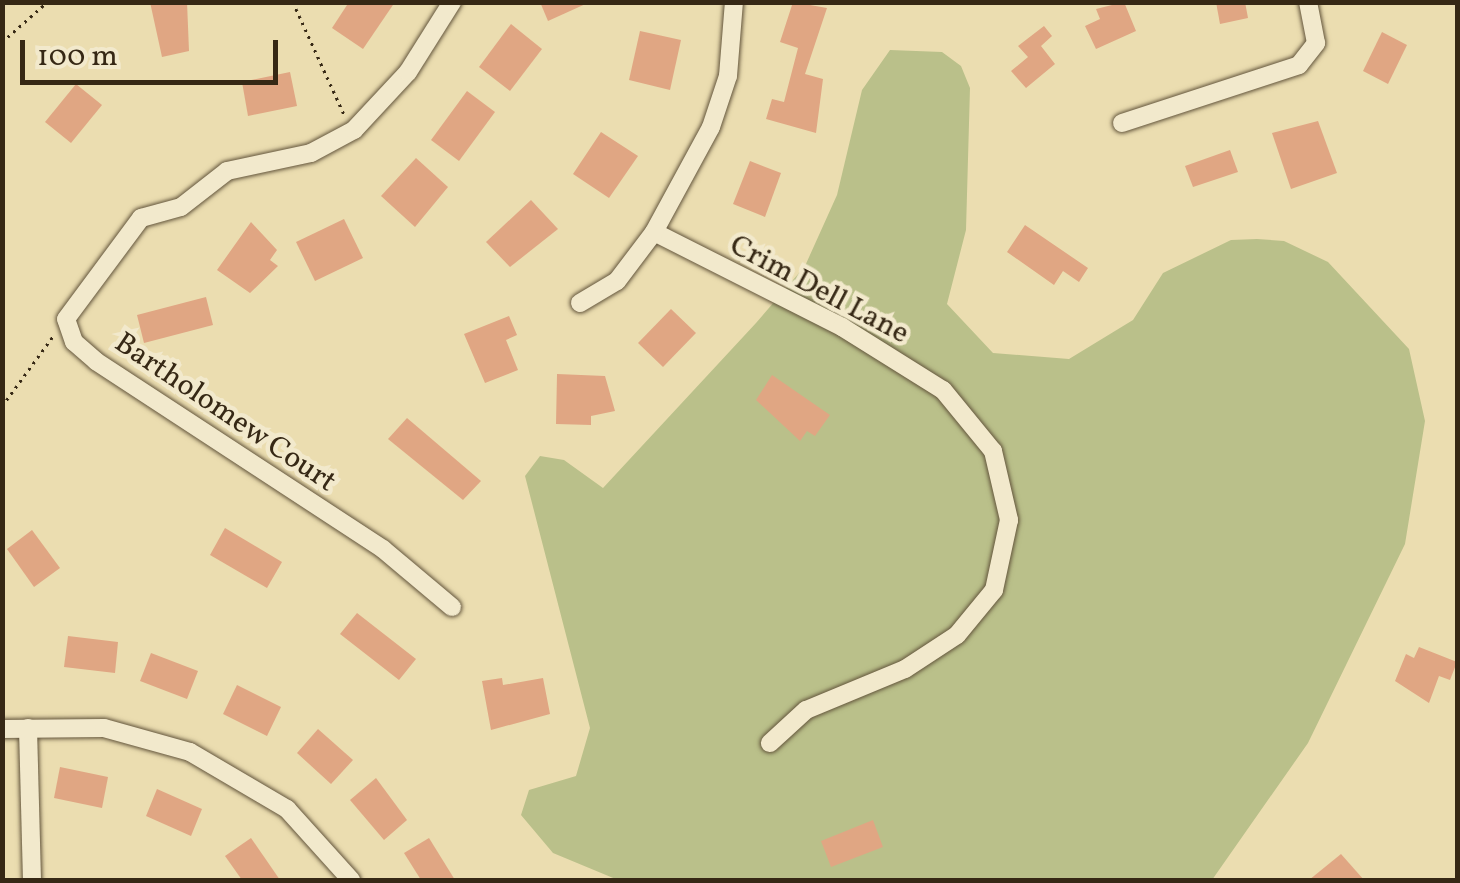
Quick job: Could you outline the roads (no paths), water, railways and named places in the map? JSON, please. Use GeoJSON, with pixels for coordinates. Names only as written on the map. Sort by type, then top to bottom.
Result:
{"type":"FeatureCollection","features":[{"type":"Feature","properties":{"kind":"street","name":"Bartholomew Court"},"geometry":{"type":"LineString","coordinates":[[452,2],[408,72],[354,130],[310,153],[227,172],[181,207],[141,218],[66,319],[74,342],[96,361],[383,548],[452,607]]}},
{"type":"Feature","properties":{"kind":"street"},"geometry":{"type":"LineString","coordinates":[[580,303],[618,281],[654,232],[711,128],[728,76],[734,2]]}},
{"type":"Feature","properties":{"kind":"street"},"geometry":{"type":"LineString","coordinates":[[1122,123],[1300,65],[1316,43],[1308,2]]}},
{"type":"Feature","properties":{"kind":"street","name":"Crim Dell Lane"},"geometry":{"type":"LineString","coordinates":[[654,232],[842,326],[943,390],[994,451],[1008,520],[994,590],[958,635],[905,669],[806,710],[770,743]]}},
{"type":"Feature","properties":{"kind":"street"},"geometry":{"type":"LineString","coordinates":[[28,728],[32,880]]}},
{"type":"Feature","properties":{"kind":"street"},"geometry":{"type":"LineString","coordinates":[[2,729],[140,735],[226,768],[287,809],[351,880]]}}]}
